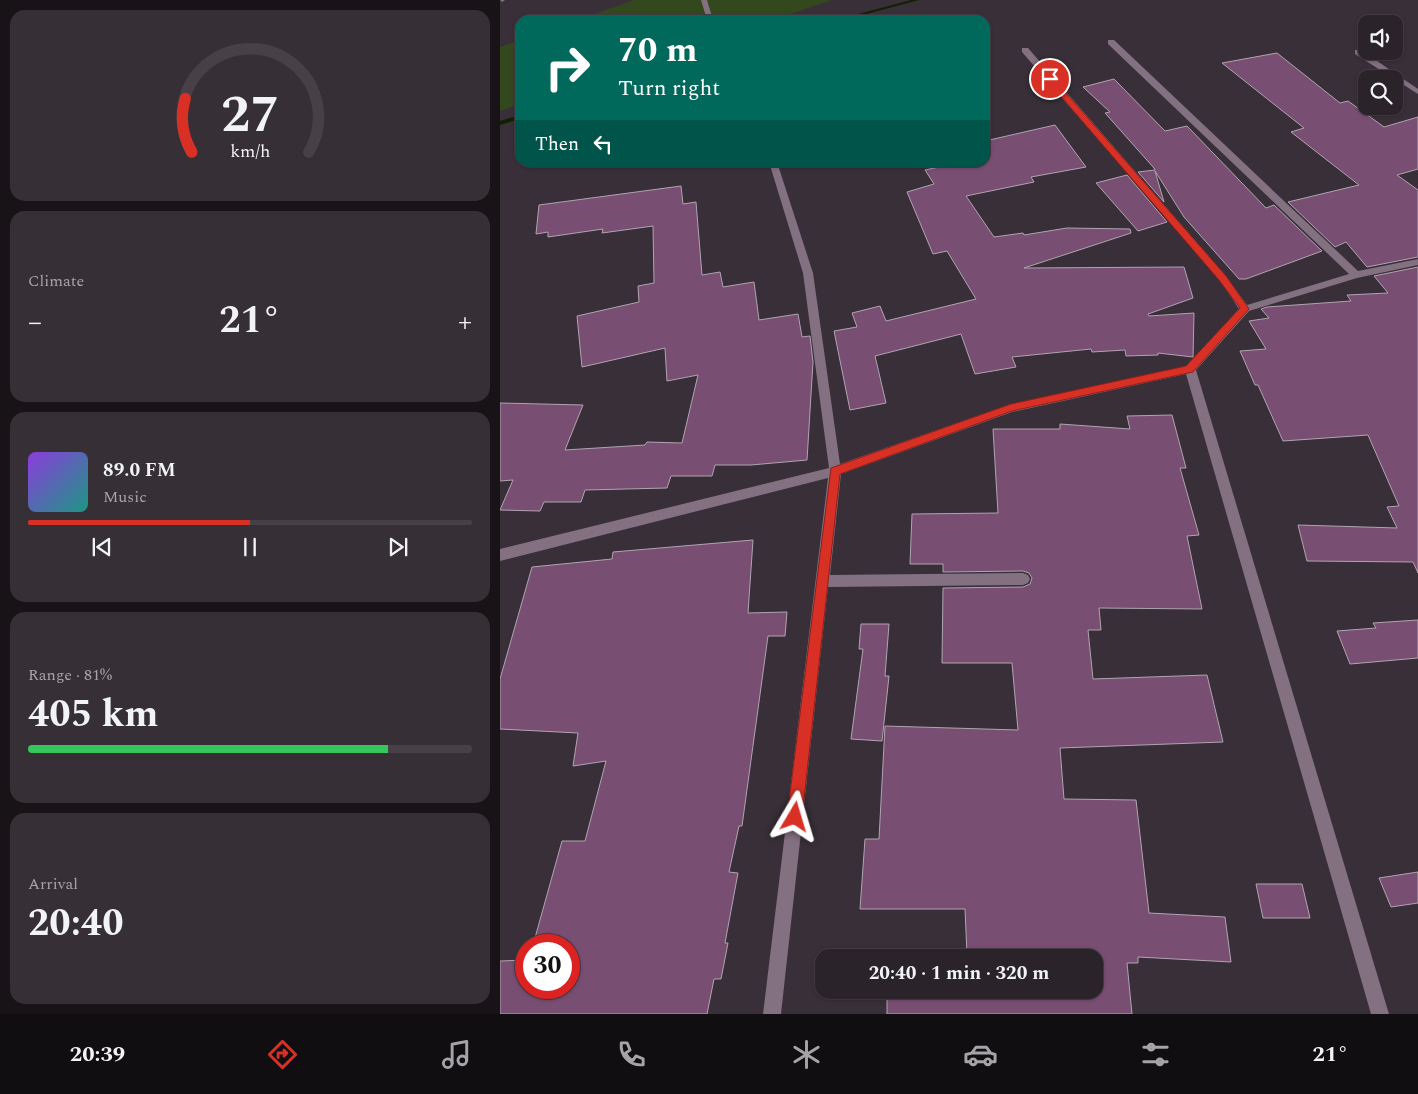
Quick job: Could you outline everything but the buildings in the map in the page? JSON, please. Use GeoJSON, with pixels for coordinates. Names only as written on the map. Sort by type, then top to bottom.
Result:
{"type":"FeatureCollection","features":[{"type":"Feature","properties":{"kind":"street"},"geometry":{"type":"LineString","coordinates":[[704,0],[708,15]]}},
{"type":"Feature","properties":{"kind":"street"},"geometry":{"type":"LineString","coordinates":[[1111,42],[1356,275]]}},
{"type":"Feature","properties":{"kind":"street"},"geometry":{"type":"LineString","coordinates":[[1025,50],[1222,278],[1245,309]]}},
{"type":"Feature","properties":{"kind":"street"},"geometry":{"type":"LineString","coordinates":[[1370,60],[1418,92]]}},
{"type":"Feature","properties":{"kind":"street"},"geometry":{"type":"LineString","coordinates":[[772,1014],[835,471],[808,273],[776,167]]}},
{"type":"Feature","properties":{"kind":"street"},"geometry":{"type":"LineString","coordinates":[[500,555],[835,471],[1011,408],[1190,369],[1245,309],[1356,275],[1418,262]]}},
{"type":"Feature","properties":{"kind":"street"},"geometry":{"type":"LineString","coordinates":[[1190,369],[1380,1014]]}},
{"type":"Feature","properties":{"kind":"street"},"geometry":{"type":"LineString","coordinates":[[823,581],[1023,579]]}},
{"type":"Feature","properties":{"kind":"green space"},"geometry":{"type":"Polygon","coordinates":[[[634,0],[832,0],[787,15],[591,15],[634,0]]]}},
{"type":"Feature","properties":{"kind":"green space"},"geometry":{"type":"Polygon","coordinates":[[[515,42],[515,106],[500,111],[500,47],[515,42]]]}},
{"type":"Feature","properties":{"kind":"waterway"},"geometry":{"type":"LineString","coordinates":[[858,15],[917,0]]}},
{"type":"Feature","properties":{"kind":"waterway"},"geometry":{"type":"LineString","coordinates":[[500,123],[515,118]]}},
{"type":"Feature","properties":{"kind":"route"},"geometry":{"type":"LineString","coordinates":[[795,817],[835,471],[1011,408],[1190,369],[1245,309],[1222,278],[1050,79]]}}]}
